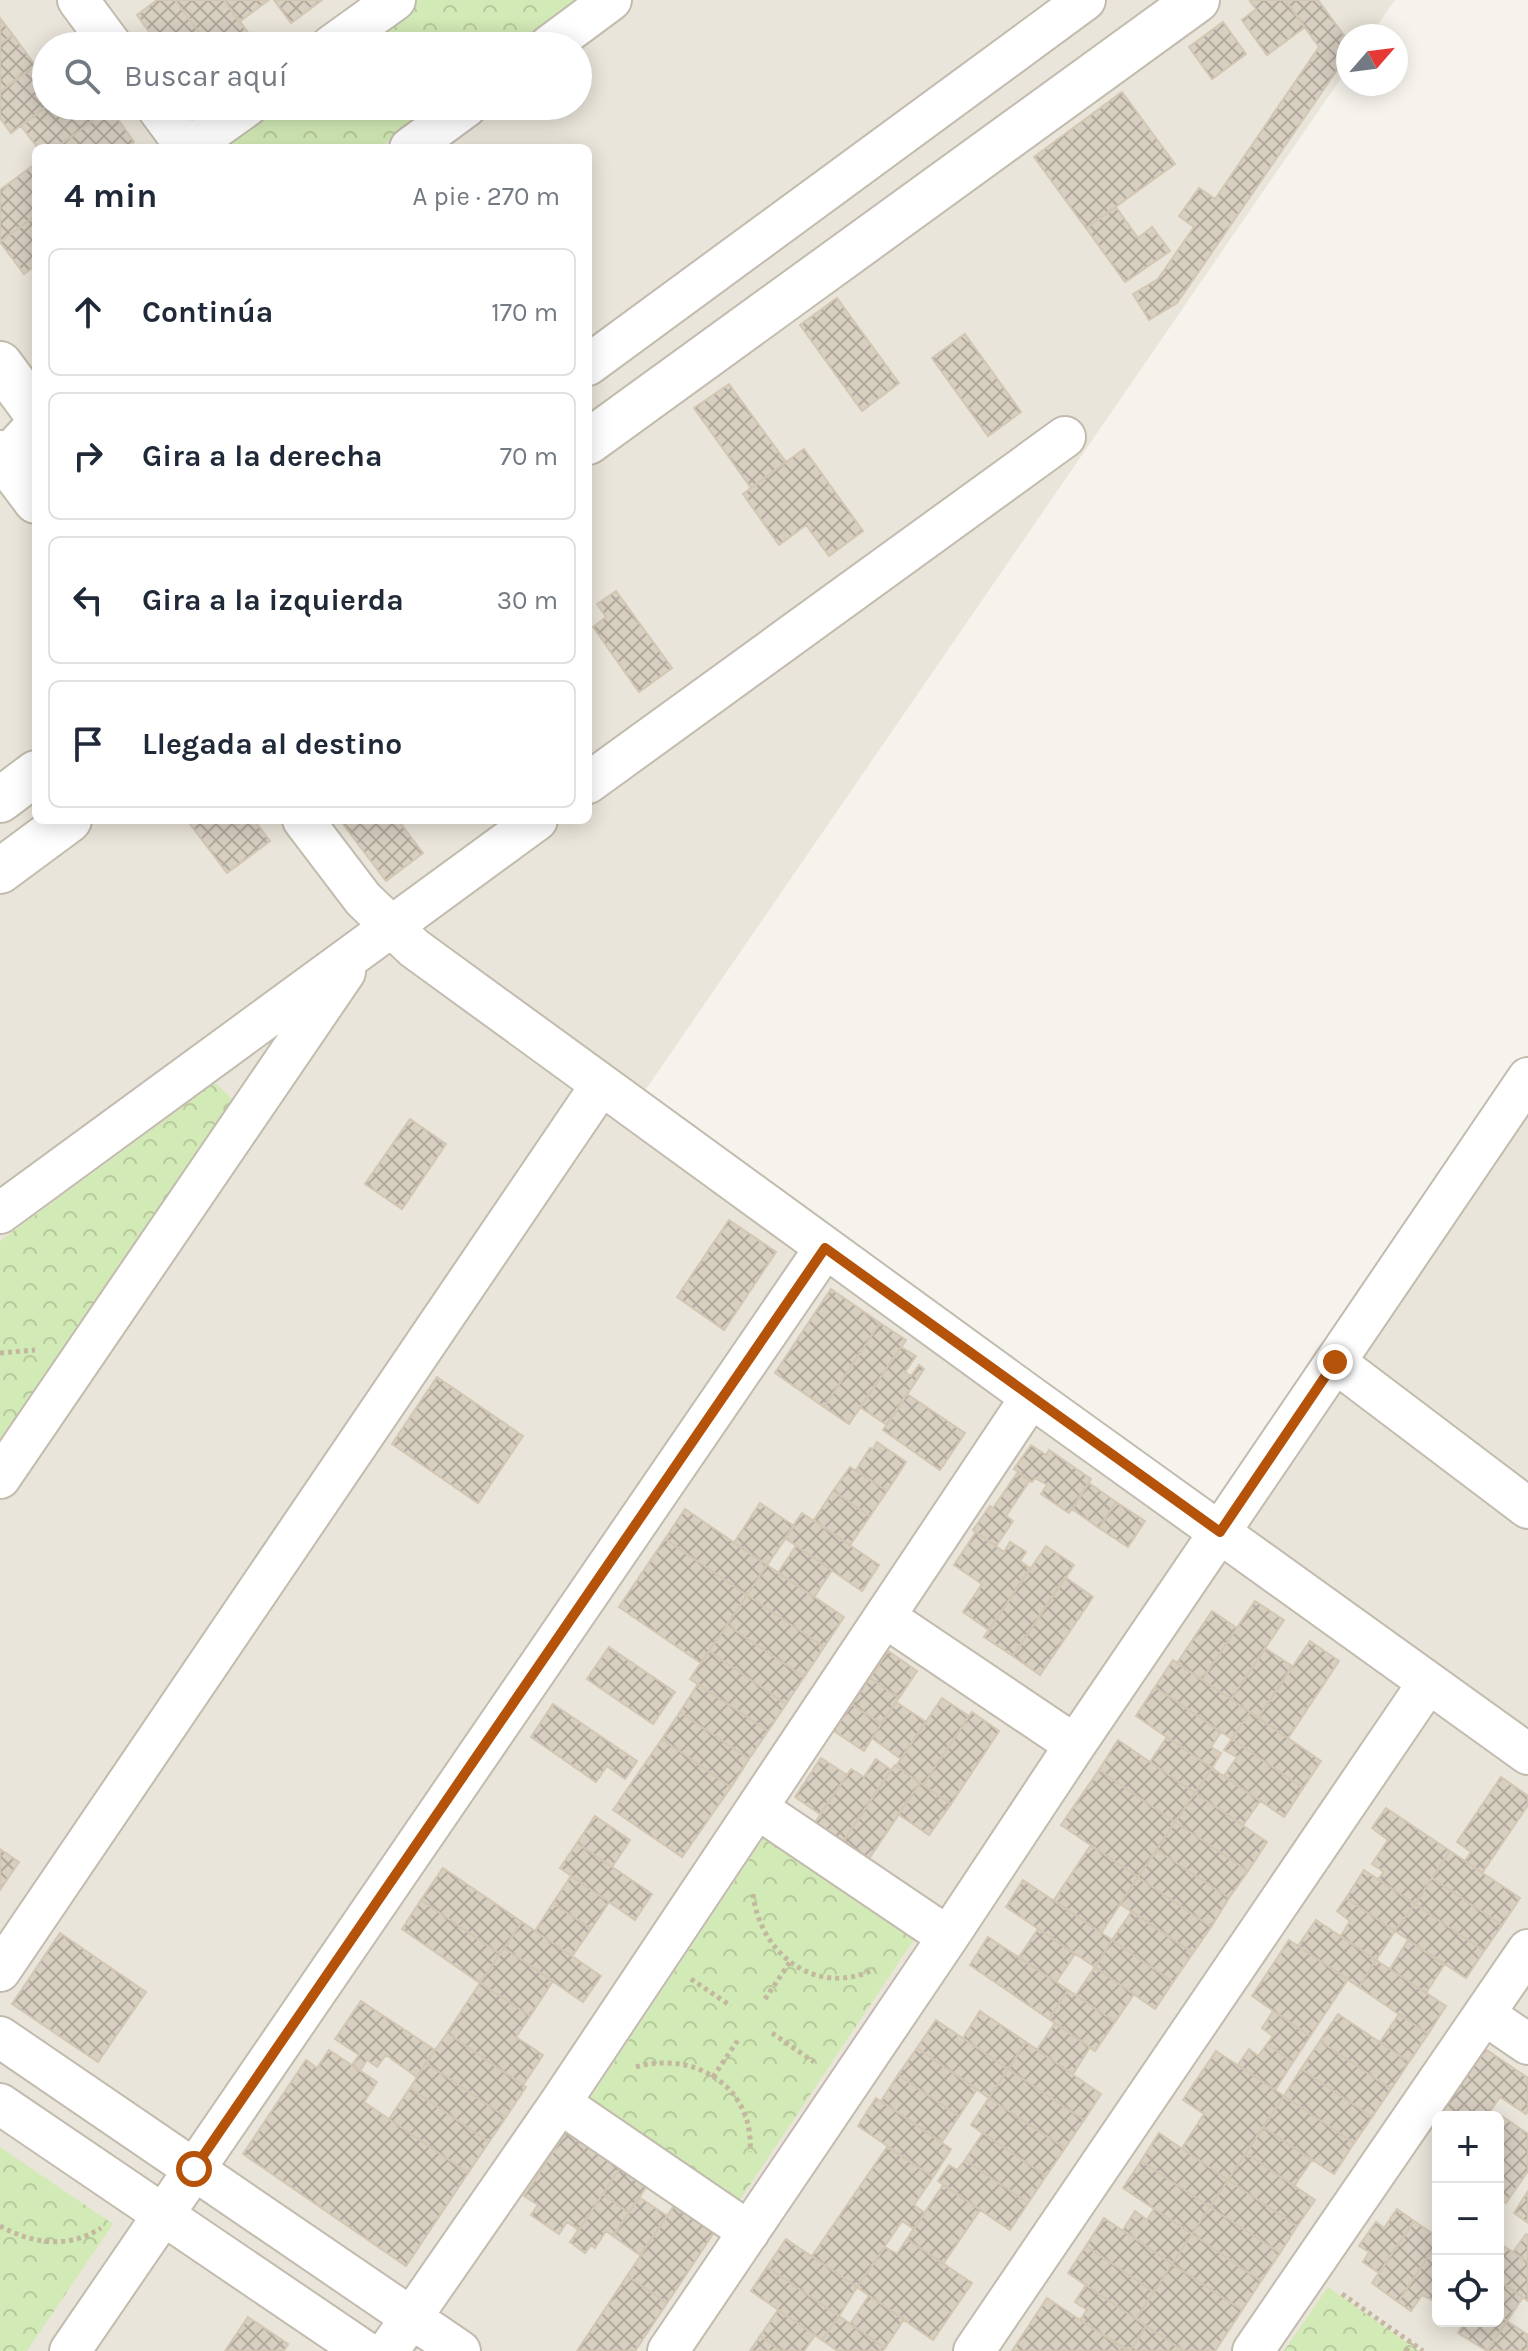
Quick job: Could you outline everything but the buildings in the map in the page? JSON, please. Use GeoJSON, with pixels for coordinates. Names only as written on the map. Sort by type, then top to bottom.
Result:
{"type":"FeatureCollection","features":[{"type":"Feature","properties":{"kind":"street"},"geometry":{"type":"LineString","coordinates":[[78,0],[102,32]]}},
{"type":"Feature","properties":{"kind":"street"},"geometry":{"type":"LineString","coordinates":[[350,32],[395,0]]}},
{"type":"Feature","properties":{"kind":"street"},"geometry":{"type":"LineString","coordinates":[[568,32],[611,0]]}},
{"type":"Feature","properties":{"kind":"street"},"geometry":{"type":"LineString","coordinates":[[592,362],[1085,0]]}},
{"type":"Feature","properties":{"kind":"street"},"geometry":{"type":"LineString","coordinates":[[592,439],[1197,0]]}},
{"type":"Feature","properties":{"kind":"street"},"geometry":{"type":"LineString","coordinates":[[166,120],[184,144]]}},
{"type":"Feature","properties":{"kind":"street"},"geometry":{"type":"LineString","coordinates":[[193,144],[227,120]]}},
{"type":"Feature","properties":{"kind":"street"},"geometry":{"type":"LineString","coordinates":[[415,144],[448,120]]}},
{"type":"Feature","properties":{"kind":"street"},"geometry":{"type":"LineString","coordinates":[[0,364],[32,408]]}},
{"type":"Feature","properties":{"kind":"street"},"geometry":{"type":"LineString","coordinates":[[32,429],[2,459],[32,496]]}},
{"type":"Feature","properties":{"kind":"street"},"geometry":{"type":"LineString","coordinates":[[592,780],[1065,437]]}},
{"type":"Feature","properties":{"kind":"street"},"geometry":{"type":"LineString","coordinates":[[0,800],[32,776]]}},
{"type":"Feature","properties":{"kind":"street"},"geometry":{"type":"LineString","coordinates":[[0,871],[64,824]]}},
{"type":"Feature","properties":{"kind":"street"},"geometry":{"type":"LineString","coordinates":[[306,824],[363,899],[376,937]]}},
{"type":"Feature","properties":{"kind":"street"},"geometry":{"type":"LineString","coordinates":[[0,1213],[531,824]]}},
{"type":"Feature","properties":{"kind":"street"},"geometry":{"type":"LineString","coordinates":[[376,937],[414,948],[1528,1754]]}},
{"type":"Feature","properties":{"kind":"street"},"geometry":{"type":"LineString","coordinates":[[0,1478],[376,937]]}},
{"type":"Feature","properties":{"kind":"street"},"geometry":{"type":"LineString","coordinates":[[668,2351],[736,2223],[935,1928],[1075,1745],[1528,1078]]}},
{"type":"Feature","properties":{"kind":"street"},"geometry":{"type":"LineString","coordinates":[[0,1971],[601,1085]]}},
{"type":"Feature","properties":{"kind":"street"},"geometry":{"type":"LineString","coordinates":[[70,2351],[148,2204],[194,2169],[825,1248]]}},
{"type":"Feature","properties":{"kind":"street"},"geometry":{"type":"LineString","coordinates":[[1335,1362],[1525,1500]]}},
{"type":"Feature","properties":{"kind":"street"},"geometry":{"type":"LineString","coordinates":[[388,2351],[560,2103],[1031,1397]]}},
{"type":"Feature","properties":{"kind":"street"},"geometry":{"type":"LineString","coordinates":[[885,1617],[1075,1745]]}},
{"type":"Feature","properties":{"kind":"street"},"geometry":{"type":"LineString","coordinates":[[974,2351],[1428,1683]]}},
{"type":"Feature","properties":{"kind":"street"},"geometry":{"type":"LineString","coordinates":[[757,1808],[935,1928]]}},
{"type":"Feature","properties":{"kind":"street"},"geometry":{"type":"LineString","coordinates":[[1253,2351],[1528,1950]]}},
{"type":"Feature","properties":{"kind":"street"},"geometry":{"type":"LineString","coordinates":[[1484,2014],[1528,2044]]}},
{"type":"Feature","properties":{"kind":"street"},"geometry":{"type":"LineString","coordinates":[[0,2037],[460,2351]]}},
{"type":"Feature","properties":{"kind":"street"},"geometry":{"type":"LineString","coordinates":[[560,2103],[736,2223]]}},
{"type":"Feature","properties":{"kind":"street"},"geometry":{"type":"LineString","coordinates":[[0,2104],[364,2351]]}},
{"type":"Feature","properties":{"kind":"path"},"geometry":{"type":"LineString","coordinates":[[752,1891],[755,1915],[765,1937],[780,1956],[800,1969],[824,1977],[848,1977],[871,1971],[935,1928]]}},
{"type":"Feature","properties":{"kind":"path"},"geometry":{"type":"LineString","coordinates":[[765,1999],[790,1962]]}},
{"type":"Feature","properties":{"kind":"path"},"geometry":{"type":"LineString","coordinates":[[713,2077],[738,2040]]}},
{"type":"Feature","properties":{"kind":"path"},"geometry":{"type":"LineString","coordinates":[[632,2068],[655,2061],[680,2062],[703,2069],[723,2083],[738,2101],[748,2124],[751,2148],[736,2223]]}},
{"type":"Feature","properties":{"kind":"path"},"geometry":{"type":"LineString","coordinates":[[0,2226],[22,2238],[45,2242],[69,2241],[92,2233],[148,2204]]}},
{"type":"Feature","properties":{"kind":"path"},"geometry":{"type":"LineString","coordinates":[[1308,2270],[1423,2351]]}},
{"type":"Feature","properties":{"kind":"path"},"geometry":{"type":"LineString","coordinates":[[1406,2351],[1412,2343]]}},
{"type":"Feature","properties":{"kind":"shaded area"},"geometry":{"type":"Polygon","coordinates":[[[0,0],[1395,0],[1378,24],[1336,24],[1336,85],[642,1095],[1238,1526],[1528,1108],[1528,2351],[0,2351],[0,0]]]}},
{"type":"Feature","properties":{"kind":"green space"},"geometry":{"type":"Polygon","coordinates":[[[419,0],[583,0],[538,32],[374,32],[419,0]]]}},
{"type":"Feature","properties":{"kind":"green space"},"geometry":{"type":"Polygon","coordinates":[[[251,120],[418,120],[385,144],[218,144],[251,120]]]}},
{"type":"Feature","properties":{"kind":"green space"},"geometry":{"type":"Polygon","coordinates":[[[215,1083],[233,1100],[0,1440],[0,1241],[215,1083]]]}},
{"type":"Feature","properties":{"kind":"green space"},"geometry":{"type":"Polygon","coordinates":[[[767,1833],[917,1935],[737,2204],[587,2103],[767,1833]]]}},
{"type":"Feature","properties":{"kind":"green space"},"geometry":{"type":"Polygon","coordinates":[[[0,2147],[113,2224],[27,2351],[0,2351],[0,2147]]]}},
{"type":"Feature","properties":{"kind":"green space"},"geometry":{"type":"Polygon","coordinates":[[[1328,2287],[1419,2351],[1284,2351],[1328,2287]]]}},
{"type":"Feature","properties":{"kind":"route"},"geometry":{"type":"LineString","coordinates":[[194,2169],[825,1248],[1220,1532],[1335,1362]]}}]}
